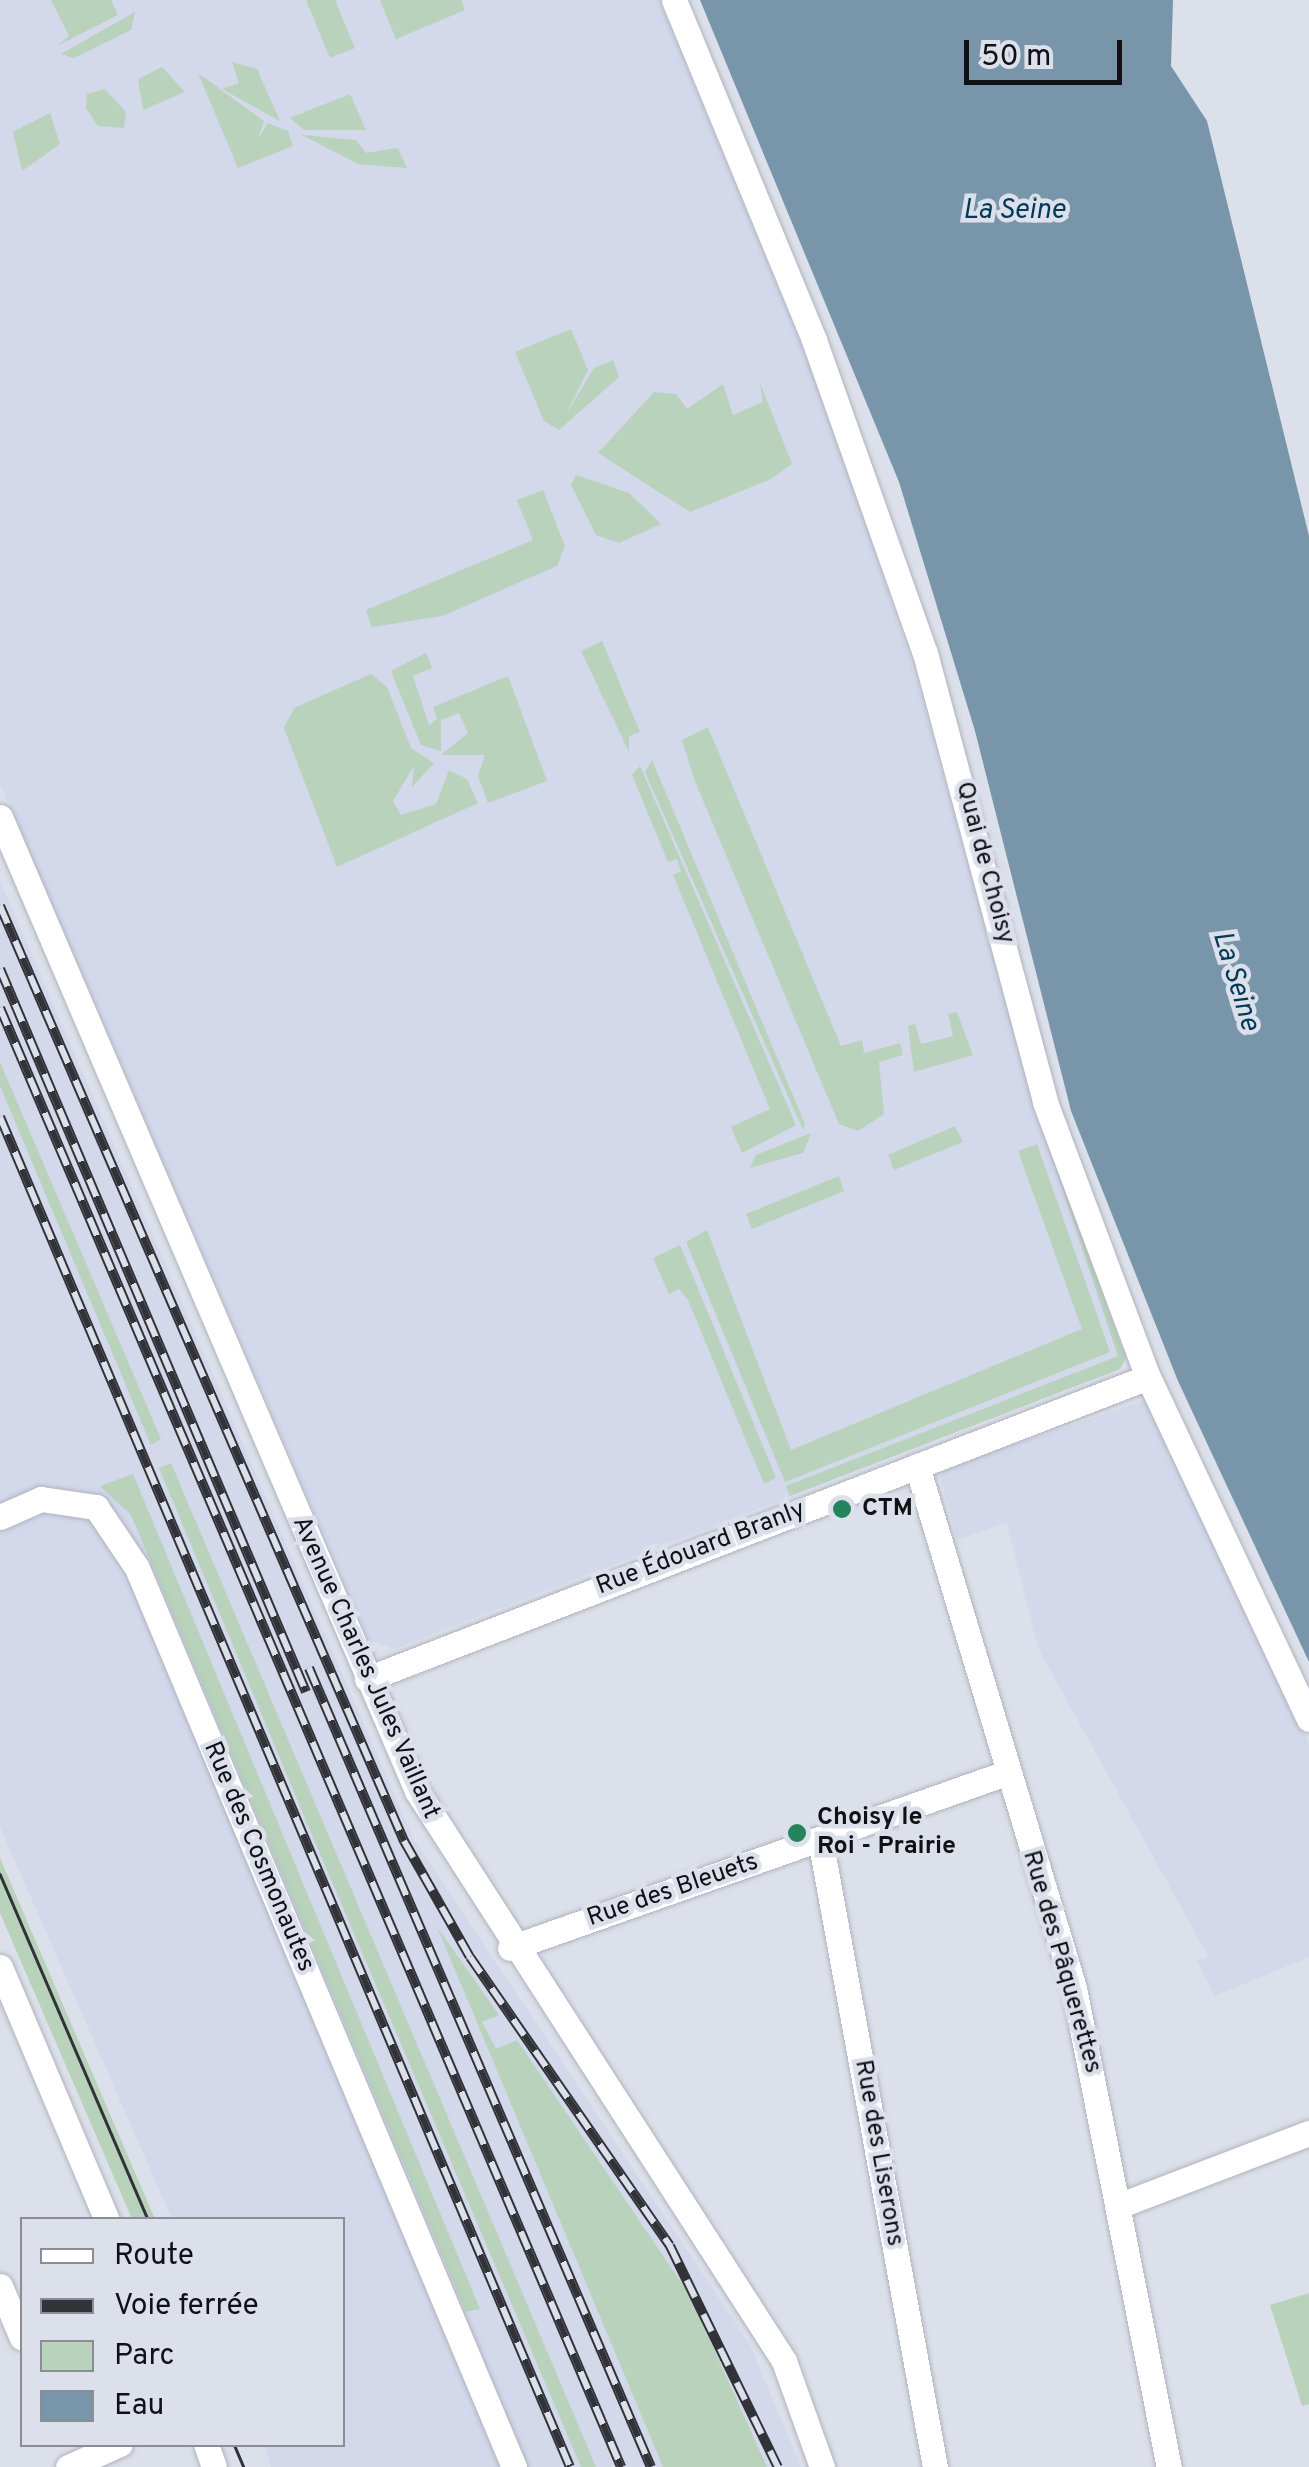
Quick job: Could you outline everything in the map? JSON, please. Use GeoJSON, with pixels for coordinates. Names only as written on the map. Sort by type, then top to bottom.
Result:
{"type":"FeatureCollection","features":[{"type":"Feature","properties":{"kind":"street","name":"Quai de Choisy"},"geometry":{"type":"LineString","coordinates":[[674,0],[866,478],[934,679],[1045,1102],[1148,1377],[1309,1719]]}},
{"type":"Feature","properties":{"kind":"street","name":"Avenue Charles Jules Vaillant"},"geometry":{"type":"LineString","coordinates":[[0,817],[366,1679],[444,1842],[784,2361],[822,2467]]}},
{"type":"Feature","properties":{"kind":"street","name":"Rue Édouard Branly"},"geometry":{"type":"LineString","coordinates":[[366,1679],[1148,1377]]}},
{"type":"Feature","properties":{"kind":"street","name":"Rue des Pâquerettes"},"geometry":{"type":"LineString","coordinates":[[917,1466],[1006,1774],[1074,1988],[1122,2204],[1169,2467]]}},
{"type":"Feature","properties":{"kind":"street","name":"Rue des Cosmonautes"},"geometry":{"type":"LineString","coordinates":[[0,1517],[41,1499],[106,1513],[514,2467]]}},
{"type":"Feature","properties":{"kind":"street","name":"Rue des Bleuets"},"geometry":{"type":"LineString","coordinates":[[510,1948],[1006,1774]]}},
{"type":"Feature","properties":{"kind":"street","name":"Rue des Liserons"},"geometry":{"type":"LineString","coordinates":[[820,1840],[936,2467]]}},
{"type":"Feature","properties":{"kind":"street"},"geometry":{"type":"LineString","coordinates":[[0,1967],[106,2217]]}},
{"type":"Feature","properties":{"kind":"street"},"geometry":{"type":"LineString","coordinates":[[1122,2204],[1309,2133]]}},
{"type":"Feature","properties":{"kind":"street"},"geometry":{"type":"LineString","coordinates":[[0,2286],[20,2333]]}},
{"type":"Feature","properties":{"kind":"street"},"geometry":{"type":"LineString","coordinates":[[70,2458],[109,2447]]}},
{"type":"Feature","properties":{"kind":"shaded area"},"geometry":{"type":"Polygon","coordinates":[[[0,0],[659,0],[830,413],[917,681],[1035,1107],[1126,1358],[1120,1369],[394,1649],[369,1640],[0,784],[0,0]]]}},
{"type":"Feature","properties":{"kind":"shaded area"},"geometry":{"type":"Polygon","coordinates":[[[0,881],[413,1838],[750,2345],[801,2467],[271,2467],[265,2447],[345,2447],[345,2217],[171,2217],[0,1827],[0,881]]]}},
{"type":"Feature","properties":{"kind":"shaded area"},"geometry":{"type":"Polygon","coordinates":[[[1149,1399],[1309,1744],[1309,1957],[1215,1996],[1197,1961],[1208,1956],[1039,1650],[1007,1522],[957,1540],[939,1470],[1149,1399]]]}},
{"type":"Feature","properties":{"kind":"green space"},"geometry":{"type":"Polygon","coordinates":[[[51,0],[111,0],[118,15],[57,46],[69,36],[51,0]]]}},
{"type":"Feature","properties":{"kind":"green space"},"geometry":{"type":"Polygon","coordinates":[[[306,0],[335,0],[355,48],[330,58],[306,0]]]}},
{"type":"Feature","properties":{"kind":"green space"},"geometry":{"type":"Polygon","coordinates":[[[380,0],[461,0],[465,10],[396,39],[380,0]]]}},
{"type":"Feature","properties":{"kind":"green space"},"geometry":{"type":"Polygon","coordinates":[[[135,12],[131,30],[74,58],[61,54],[135,12]]]}},
{"type":"Feature","properties":{"kind":"green space"},"geometry":{"type":"Polygon","coordinates":[[[232,62],[257,69],[280,121],[222,89],[239,83],[232,62]]]}},
{"type":"Feature","properties":{"kind":"green space"},"geometry":{"type":"Polygon","coordinates":[[[162,67],[185,92],[143,110],[138,79],[162,67]]]}},
{"type":"Feature","properties":{"kind":"green space"},"geometry":{"type":"Polygon","coordinates":[[[198,73],[264,121],[258,139],[268,123],[288,131],[293,146],[238,168],[198,73]]]}},
{"type":"Feature","properties":{"kind":"green space"},"geometry":{"type":"Polygon","coordinates":[[[105,89],[126,112],[124,128],[98,126],[86,108],[87,94],[105,89]]]}},
{"type":"Feature","properties":{"kind":"green space"},"geometry":{"type":"Polygon","coordinates":[[[350,94],[366,130],[304,130],[290,118],[350,94]]]}},
{"type":"Feature","properties":{"kind":"green space"},"geometry":{"type":"Polygon","coordinates":[[[50,113],[60,144],[22,171],[13,132],[50,113]]]}},
{"type":"Feature","properties":{"kind":"green space"},"geometry":{"type":"Polygon","coordinates":[[[302,135],[356,140],[366,153],[398,148],[407,168],[358,164],[302,135]]]}},
{"type":"Feature","properties":{"kind":"green space"},"geometry":{"type":"Polygon","coordinates":[[[571,329],[588,370],[565,416],[594,368],[613,360],[619,377],[559,430],[544,421],[515,352],[571,329]]]}},
{"type":"Feature","properties":{"kind":"green space"},"geometry":{"type":"Polygon","coordinates":[[[760,383],[792,464],[771,479],[690,512],[598,453],[654,392],[676,394],[687,409],[723,384],[733,415],[763,402],[760,383]]]}},
{"type":"Feature","properties":{"kind":"green space"},"geometry":{"type":"Polygon","coordinates":[[[576,475],[629,493],[661,524],[619,543],[596,535],[571,485],[576,475]]]}},
{"type":"Feature","properties":{"kind":"green space"},"geometry":{"type":"Polygon","coordinates":[[[543,490],[565,546],[557,566],[442,616],[372,627],[366,610],[533,540],[517,500],[543,490]]]}},
{"type":"Feature","properties":{"kind":"green space"},"geometry":{"type":"Polygon","coordinates":[[[602,641],[640,732],[629,736],[629,752],[581,651],[602,641]]]}},
{"type":"Feature","properties":{"kind":"green space"},"geometry":{"type":"Polygon","coordinates":[[[426,653],[432,668],[413,676],[429,725],[437,719],[433,707],[508,676],[547,781],[488,803],[478,776],[485,755],[441,755],[468,733],[459,713],[441,720],[441,751],[421,745],[391,671],[426,653]]]}},
{"type":"Feature","properties":{"kind":"green space"},"geometry":{"type":"Polygon","coordinates":[[[371,674],[387,687],[411,748],[434,763],[412,787],[414,766],[393,801],[401,815],[436,804],[449,770],[467,779],[478,803],[337,867],[284,728],[294,708],[371,674]]]}},
{"type":"Feature","properties":{"kind":"green space"},"geometry":{"type":"Polygon","coordinates":[[[708,727],[841,1046],[862,1040],[864,1053],[900,1043],[903,1055],[879,1062],[884,1114],[858,1131],[839,1124],[694,779],[682,740],[708,727]]]}},
{"type":"Feature","properties":{"kind":"green space"},"geometry":{"type":"Polygon","coordinates":[[[652,760],[805,1124],[803,1130],[645,772],[652,760]]]}},
{"type":"Feature","properties":{"kind":"green space"},"geometry":{"type":"Polygon","coordinates":[[[640,766],[796,1125],[742,1153],[731,1127],[770,1109],[673,875],[681,871],[677,859],[668,862],[632,775],[640,766]]]}},
{"type":"Feature","properties":{"kind":"green space"},"geometry":{"type":"Polygon","coordinates":[[[957,1012],[973,1055],[914,1072],[908,1026],[915,1024],[921,1044],[953,1036],[948,1014],[957,1012]]]}},
{"type":"Feature","properties":{"kind":"green space"},"geometry":{"type":"Polygon","coordinates":[[[0,1062],[161,1439],[151,1445],[0,1086],[0,1062]]]}},
{"type":"Feature","properties":{"kind":"green space"},"geometry":{"type":"Polygon","coordinates":[[[1035,1107],[1126,1358],[1120,1369],[790,1496],[786,1486],[1118,1356],[1035,1107]]]}},
{"type":"Feature","properties":{"kind":"green space"},"geometry":{"type":"Polygon","coordinates":[[[955,1126],[963,1142],[894,1170],[888,1155],[955,1126]]]}},
{"type":"Feature","properties":{"kind":"green space"},"geometry":{"type":"Polygon","coordinates":[[[811,1133],[803,1153],[750,1168],[756,1155],[811,1133]]]}},
{"type":"Feature","properties":{"kind":"green space"},"geometry":{"type":"Polygon","coordinates":[[[1037,1144],[1110,1352],[785,1482],[686,1242],[707,1230],[791,1450],[1082,1329],[1018,1151],[1037,1144]]]}},
{"type":"Feature","properties":{"kind":"green space"},"geometry":{"type":"Polygon","coordinates":[[[839,1176],[844,1191],[752,1229],[746,1214],[839,1176]]]}},
{"type":"Feature","properties":{"kind":"green space"},"geometry":{"type":"Polygon","coordinates":[[[680,1245],[776,1478],[764,1484],[688,1300],[679,1289],[669,1294],[653,1258],[680,1245]]]}},
{"type":"Feature","properties":{"kind":"green space"},"geometry":{"type":"Polygon","coordinates":[[[171,1463],[596,2467],[581,2467],[304,1816],[159,1468],[171,1463]]]}},
{"type":"Feature","properties":{"kind":"green space"},"geometry":{"type":"Polygon","coordinates":[[[133,1474],[480,2309],[466,2312],[131,1515],[100,1486],[133,1474]]]}},
{"type":"Feature","properties":{"kind":"green space"},"geometry":{"type":"Polygon","coordinates":[[[0,1858],[154,2217],[131,2217],[0,1913],[0,1858]]]}},
{"type":"Feature","properties":{"kind":"green space"},"geometry":{"type":"Polygon","coordinates":[[[437,1927],[499,2015],[482,2022],[496,2049],[517,2040],[689,2294],[767,2467],[663,2467],[437,1927]]]}},
{"type":"Feature","properties":{"kind":"green space"},"geometry":{"type":"Polygon","coordinates":[[[1309,2293],[1309,2404],[1302,2406],[1270,2305],[1309,2293]]]}},
{"type":"Feature","properties":{"kind":"water","name":"La Seine"},"geometry":{"type":"Polygon","coordinates":[[[700,0],[1173,0],[1171,66],[1207,121],[1309,536],[1309,1662],[1178,1381],[1071,1111],[975,731],[899,482],[700,0]]]}},
{"type":"Feature","properties":{"kind":"tram line"},"geometry":{"type":"LineString","coordinates":[[0,1874],[147,2217]]}},
{"type":"Feature","properties":{"kind":"tram line"},"geometry":{"type":"LineString","coordinates":[[235,2447],[244,2467]]}},
{"type":"Feature","properties":{"kind":"railway"},"geometry":{"type":"LineString","coordinates":[[0,906],[404,1841],[470,1957],[670,2246],[778,2467]]}},
{"type":"Feature","properties":{"kind":"railway"},"geometry":{"type":"LineString","coordinates":[[0,969],[306,1692]]}},
{"type":"Feature","properties":{"kind":"railway"},"geometry":{"type":"LineString","coordinates":[[0,1008],[621,2467]]}},
{"type":"Feature","properties":{"kind":"railway"},"geometry":{"type":"LineString","coordinates":[[0,1117],[570,2467]]}},
{"type":"Feature","properties":{"kind":"railway"},"geometry":{"type":"LineString","coordinates":[[309,1668],[651,2467]]}},
{"type":"Feature","properties":{"kind":"place","name":"CTM"},"geometry":{"type":"Point","coordinates":[842,1509]}},
{"type":"Feature","properties":{"kind":"place","name":"Choisy le Roi - Prairie"},"geometry":{"type":"Point","coordinates":[797,1833]}}]}
